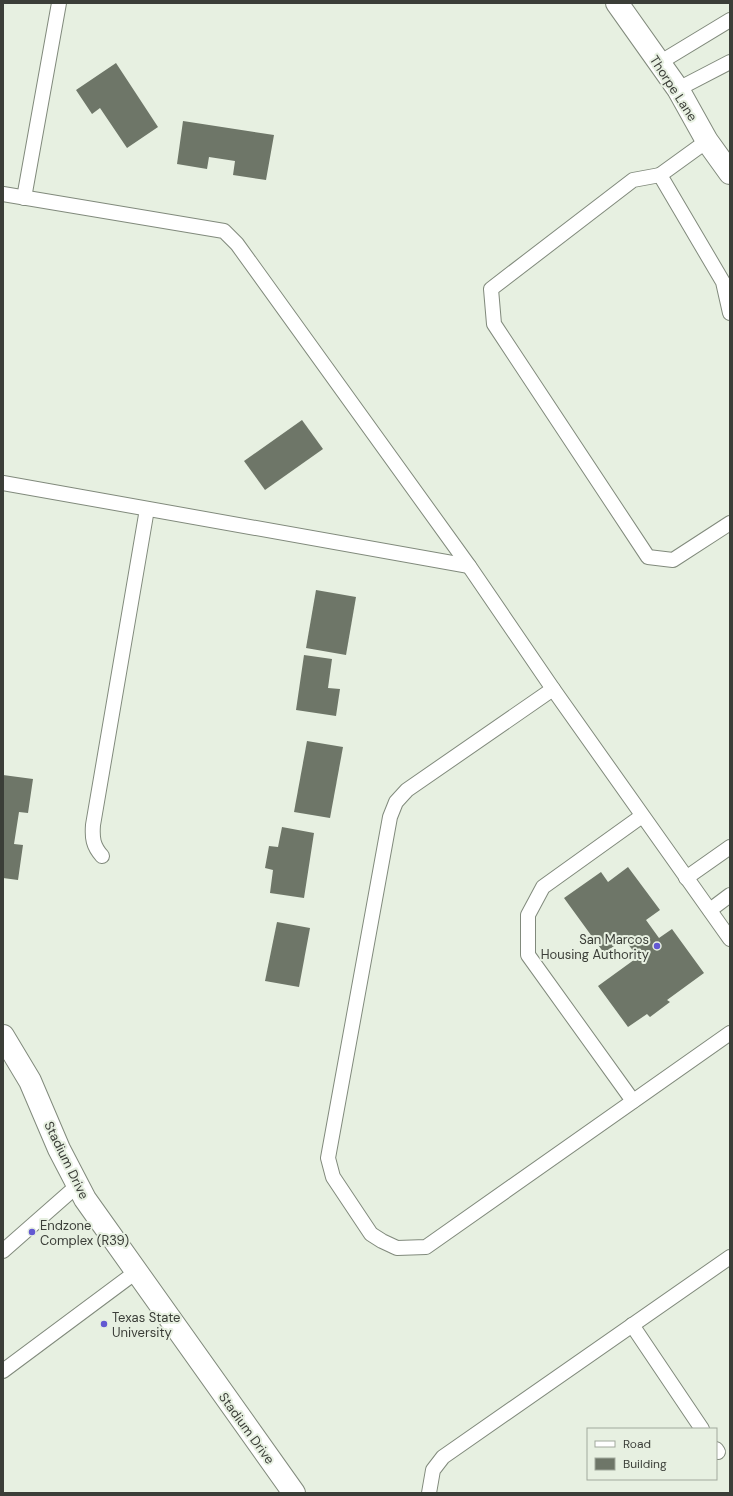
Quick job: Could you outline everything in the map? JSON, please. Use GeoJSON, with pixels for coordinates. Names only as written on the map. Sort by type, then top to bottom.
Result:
{"type":"FeatureCollection","features":[{"type":"Feature","properties":{"kind":"street","name":"Thorpe Lane"},"geometry":{"type":"LineString","coordinates":[[617,3],[678,89],[707,141],[730,173]]}},
{"type":"Feature","properties":{"kind":"street","name":"Stadium Drive"},"geometry":{"type":"LineString","coordinates":[[3,1036],[30,1081],[59,1149],[78,1185],[136,1272],[294,1493]]}},
{"type":"Feature","properties":{"kind":"lane"},"geometry":{"type":"LineString","coordinates":[[24,198],[59,3]]}},
{"type":"Feature","properties":{"kind":"lane"},"geometry":{"type":"LineString","coordinates":[[659,63],[730,20]]}},
{"type":"Feature","properties":{"kind":"lane"},"geometry":{"type":"LineString","coordinates":[[678,89],[730,62]]}},
{"type":"Feature","properties":{"kind":"lane"},"geometry":{"type":"LineString","coordinates":[[707,141],[660,176],[633,180],[491,289],[494,324],[648,557],[673,560],[730,523]]}},
{"type":"Feature","properties":{"kind":"lane"},"geometry":{"type":"LineString","coordinates":[[660,176],[723,282],[730,314]]}},
{"type":"Feature","properties":{"kind":"lane"},"geometry":{"type":"LineString","coordinates":[[3,194],[224,232],[237,244],[469,566],[553,689],[730,939]]}},
{"type":"Feature","properties":{"kind":"lane"},"geometry":{"type":"LineString","coordinates":[[3,483],[469,566]]}},
{"type":"Feature","properties":{"kind":"lane"},"geometry":{"type":"LineString","coordinates":[[102,856],[95,848],[92,837],[93,825],[147,509]]}},
{"type":"Feature","properties":{"kind":"lane"},"geometry":{"type":"LineString","coordinates":[[553,689],[407,790],[396,802],[390,817],[328,1158],[334,1176],[372,1234],[382,1242],[397,1248],[426,1247],[730,1033]]}},
{"type":"Feature","properties":{"kind":"lane"},"geometry":{"type":"LineString","coordinates":[[633,1101],[528,955],[528,915],[543,887],[642,816]]}},
{"type":"Feature","properties":{"kind":"lane"},"geometry":{"type":"LineString","coordinates":[[686,878],[730,847]]}},
{"type":"Feature","properties":{"kind":"lane"},"geometry":{"type":"LineString","coordinates":[[710,910],[730,895]]}},
{"type":"Feature","properties":{"kind":"lane"},"geometry":{"type":"LineString","coordinates":[[3,1252],[78,1185]]}},
{"type":"Feature","properties":{"kind":"lane"},"geometry":{"type":"LineString","coordinates":[[429,1493],[433,1470],[443,1456],[730,1257]]}},
{"type":"Feature","properties":{"kind":"lane"},"geometry":{"type":"LineString","coordinates":[[3,1371],[136,1272]]}},
{"type":"Feature","properties":{"kind":"lane"},"geometry":{"type":"LineString","coordinates":[[632,1325],[701,1428]]}},
{"type":"Feature","properties":{"kind":"building"},"geometry":{"type":"Polygon","coordinates":[[[116,63],[158,127],[127,148],[100,108],[92,114],[76,90],[116,63]]]}},
{"type":"Feature","properties":{"kind":"building"},"geometry":{"type":"Polygon","coordinates":[[[183,121],[274,135],[266,180],[233,175],[235,161],[209,157],[207,169],[177,164],[183,121]]]}},
{"type":"Feature","properties":{"kind":"building"},"geometry":{"type":"Polygon","coordinates":[[[302,420],[323,449],[265,490],[244,461],[302,420]]]}},
{"type":"Feature","properties":{"kind":"building"},"geometry":{"type":"Polygon","coordinates":[[[316,590],[356,597],[346,655],[306,648],[316,590]]]}},
{"type":"Feature","properties":{"kind":"building"},"geometry":{"type":"Polygon","coordinates":[[[304,655],[332,659],[328,688],[340,689],[336,716],[296,710],[304,655]]]}},
{"type":"Feature","properties":{"kind":"building"},"geometry":{"type":"Polygon","coordinates":[[[307,741],[343,747],[330,818],[294,812],[307,741]]]}},
{"type":"Feature","properties":{"kind":"building"},"geometry":{"type":"Polygon","coordinates":[[[3,775],[33,779],[28,813],[19,812],[14,844],[23,845],[18,880],[3,878],[3,775]]]}},
{"type":"Feature","properties":{"kind":"building"},"geometry":{"type":"Polygon","coordinates":[[[282,827],[314,833],[304,898],[270,893],[273,870],[265,868],[269,846],[278,847],[282,827]]]}},
{"type":"Feature","properties":{"kind":"building","name":"San Marcos Housing Authority"},"geometry":{"type":"Polygon","coordinates":[[[628,867],[660,910],[646,920],[659,938],[672,929],[704,973],[667,1000],[670,1002],[650,1017],[647,1014],[628,1027],[598,986],[638,957],[624,939],[604,953],[564,898],[601,872],[608,882],[628,867]]]}},
{"type":"Feature","properties":{"kind":"building"},"geometry":{"type":"Polygon","coordinates":[[[277,922],[310,928],[299,987],[265,981],[277,922]]]}},
{"type":"Feature","properties":{"kind":"place","name":"San Marcos Housing Authority"},"geometry":{"type":"Point","coordinates":[657,946]}},
{"type":"Feature","properties":{"kind":"place","name":"Endzone Complex (R39)"},"geometry":{"type":"Point","coordinates":[32,1232]}},
{"type":"Feature","properties":{"kind":"place","name":"Texas State University"},"geometry":{"type":"Point","coordinates":[104,1324]}}]}
